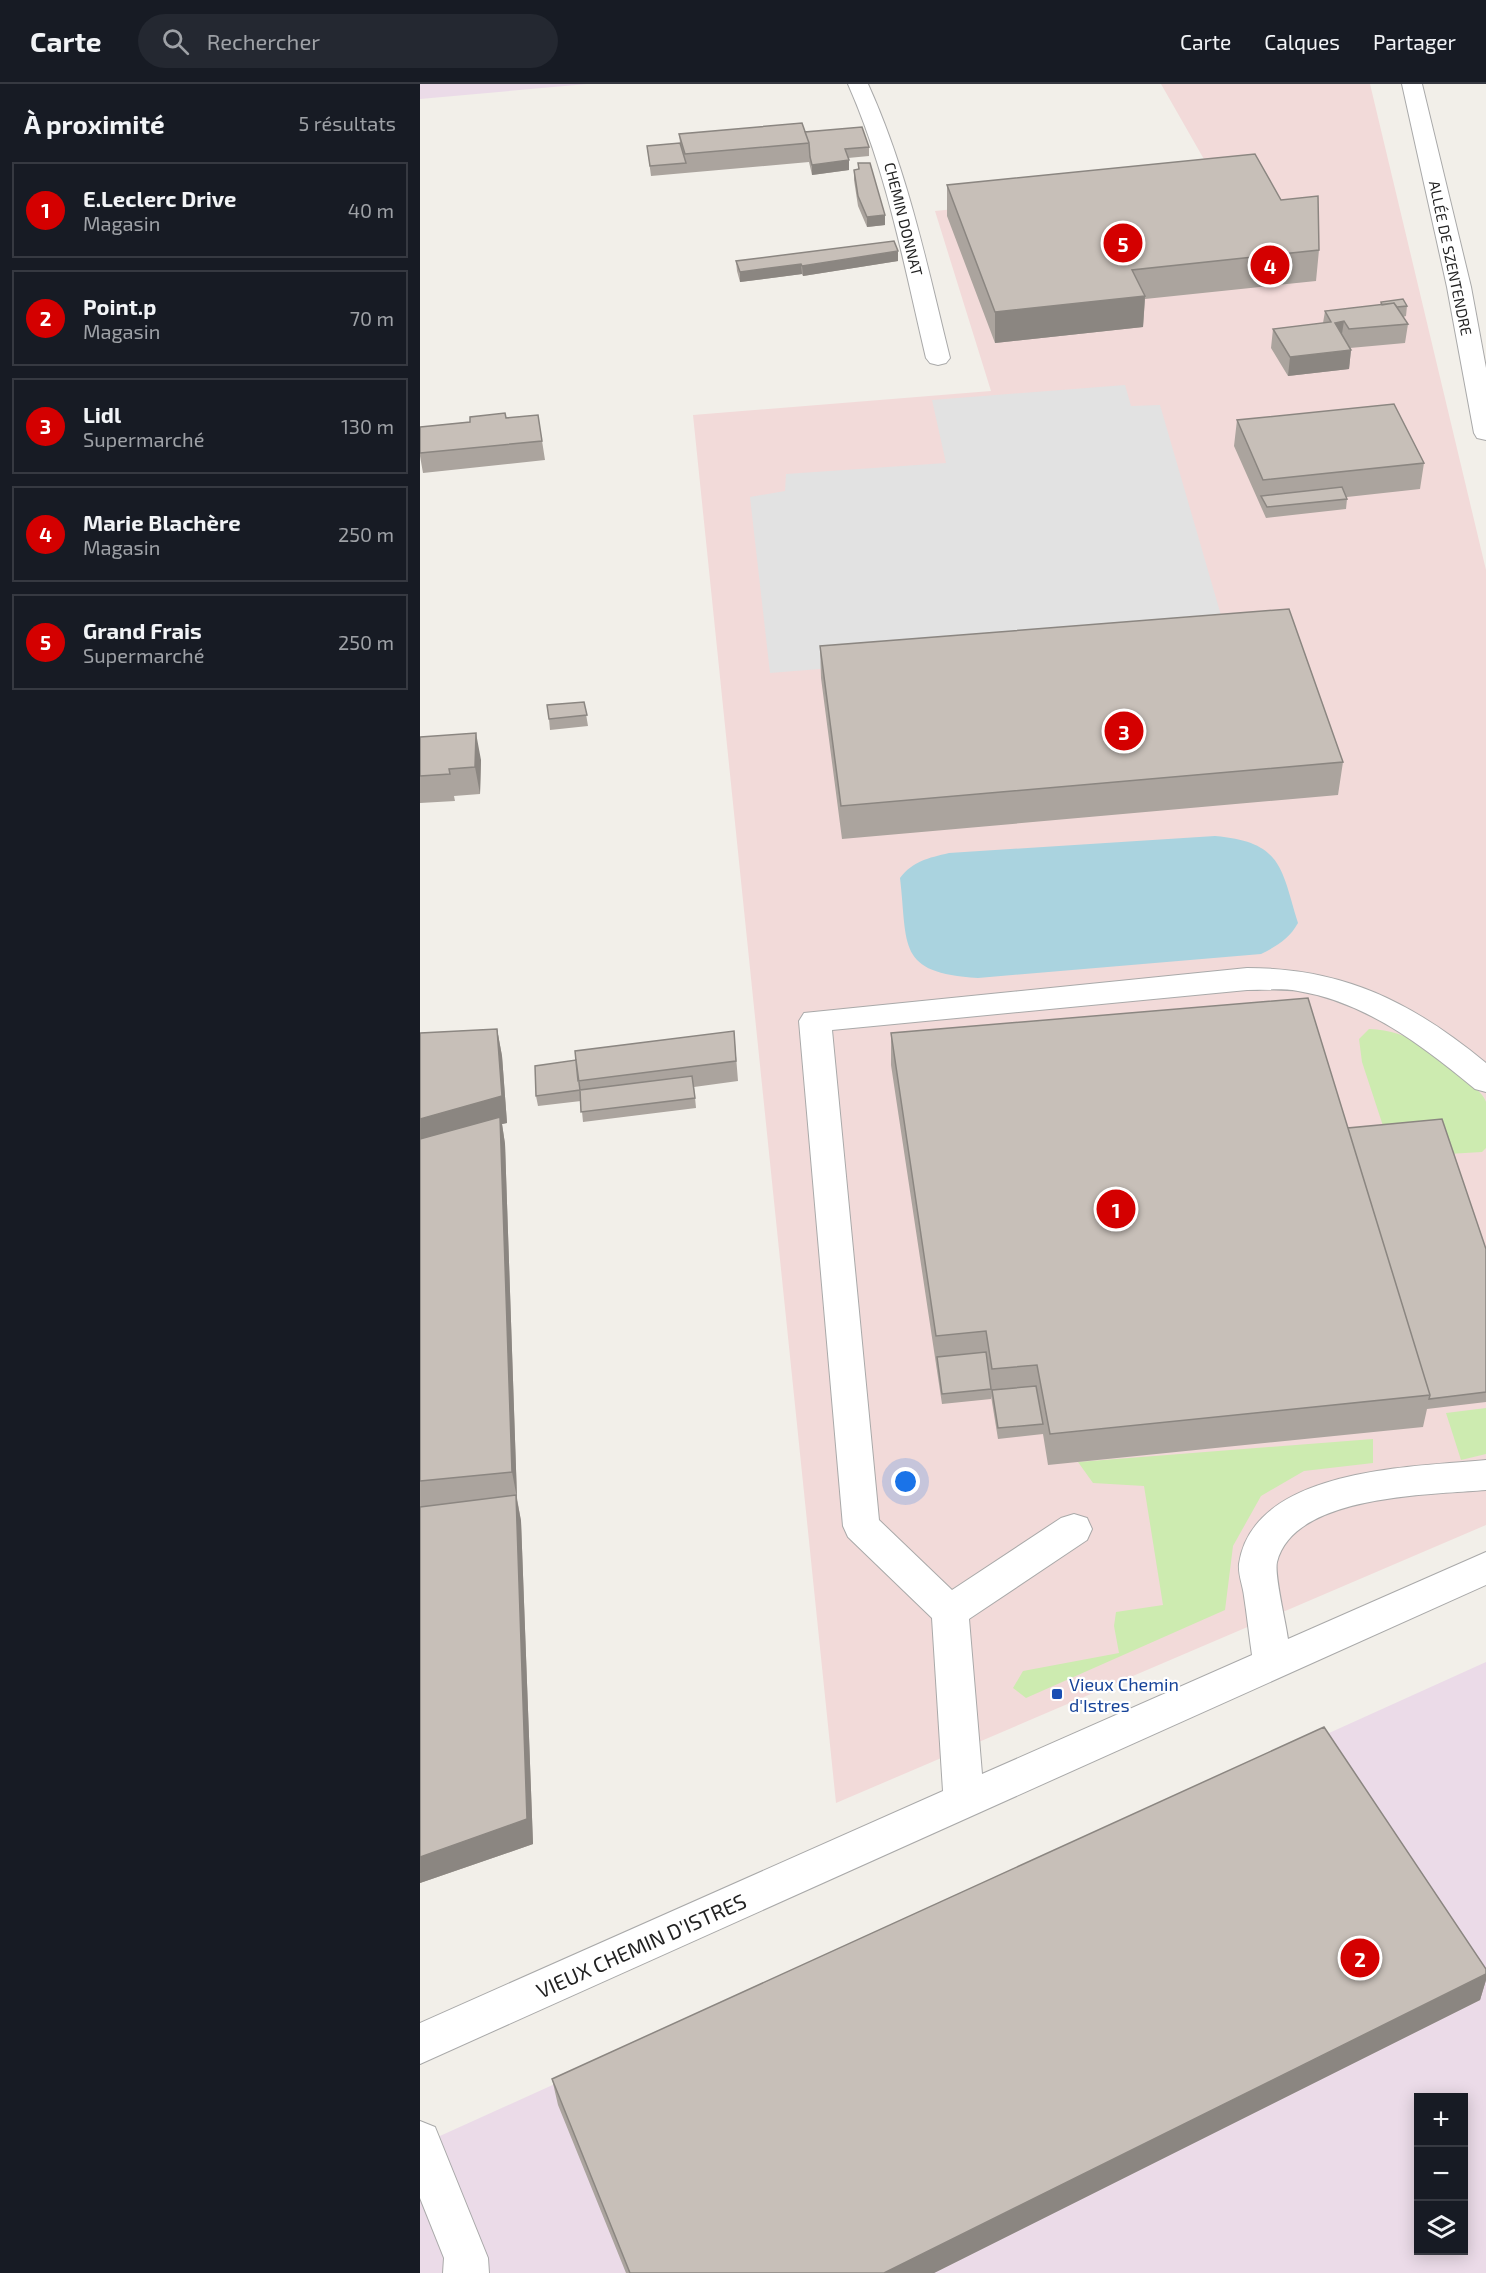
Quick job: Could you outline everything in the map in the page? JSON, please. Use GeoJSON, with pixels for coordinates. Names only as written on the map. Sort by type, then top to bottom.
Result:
{"type":"FeatureCollection","features":[{"type":"Feature","properties":{"kind":"street","name":"CHEMIN DONNAT"},"geometry":{"type":"LineString","coordinates":[[858,84],[875,119],[889,158],[938,358]]}},
{"type":"Feature","properties":{"kind":"street","name":"ALLÉE DE SZENTENDRE"},"geometry":{"type":"LineString","coordinates":[[1412,84],[1460,287],[1486,433]]}},
{"type":"Feature","properties":{"kind":"street"},"geometry":{"type":"LineString","coordinates":[[964,1801],[950,1612],[861,1526],[815,1021],[1247,979],[1297,980],[1345,991],[1398,1017],[1451,1050],[1486,1081]]}},
{"type":"Feature","properties":{"kind":"street"},"geometry":{"type":"LineString","coordinates":[[1272,1663],[1257,1564],[1265,1538],[1290,1513],[1326,1498],[1380,1486],[1486,1475]]}},
{"type":"Feature","properties":{"kind":"street"},"geometry":{"type":"LineString","coordinates":[[950,1612],[1074,1529]]}},
{"type":"Feature","properties":{"kind":"street","name":"VIEUX CHEMIN D'ISTRES"},"geometry":{"type":"LineString","coordinates":[[420,2044],[1486,1568]]}},
{"type":"Feature","properties":{"kind":"street"},"geometry":{"type":"LineString","coordinates":[[420,2142],[466,2258],[466,2273]]}},
{"type":"Feature","properties":{"kind":"shaded area"},"geometry":{"type":"Polygon","coordinates":[[[420,84],[587,84],[420,99],[420,84]]]}},
{"type":"Feature","properties":{"kind":"shaded area"},"geometry":{"type":"Polygon","coordinates":[[[1161,84],[1370,84],[1486,570],[1486,1525],[836,1803],[693,415],[991,391],[935,211],[1217,182],[1161,84]]]}},
{"type":"Feature","properties":{"kind":"shaded area"},"geometry":{"type":"Polygon","coordinates":[[[1125,385],[1131,406],[1160,405],[1227,636],[770,673],[750,497],[785,491],[786,474],[946,463],[932,400],[1125,385]]]}},
{"type":"Feature","properties":{"kind":"shaded area"},"geometry":{"type":"Polygon","coordinates":[[[1486,1662],[1486,2273],[420,2273],[420,2145],[1486,1662]]]}},
{"type":"Feature","properties":{"kind":"green space"},"geometry":{"type":"Polygon","coordinates":[[[1369,1029],[1398,1034],[1425,1046],[1480,1092],[1486,1102],[1486,1148],[1482,1152],[1448,1154],[1386,1135],[1362,1062],[1359,1039],[1369,1029]]]}},
{"type":"Feature","properties":{"kind":"green space"},"geometry":{"type":"Polygon","coordinates":[[[1486,1408],[1486,1454],[1461,1460],[1446,1413],[1486,1408]]]}},
{"type":"Feature","properties":{"kind":"green space"},"geometry":{"type":"Polygon","coordinates":[[[1373,1439],[1373,1463],[1304,1471],[1261,1496],[1233,1546],[1225,1610],[1026,1698],[1013,1688],[1023,1671],[1119,1653],[1114,1626],[1116,1612],[1163,1605],[1144,1486],[1093,1483],[1078,1462],[1373,1439]]]}},
{"type":"Feature","properties":{"kind":"water"},"geometry":{"type":"Polygon","coordinates":[[[1215,836],[1254,844],[1266,851],[1282,872],[1298,923],[1282,942],[1261,954],[978,978],[932,970],[919,962],[911,952],[904,922],[900,878],[910,868],[928,859],[949,853],[1215,836]]]}},
{"type":"Feature","properties":{"kind":"building"},"geometry":{"type":"Polygon","coordinates":[[[802,123],[809,143],[685,154],[679,134],[802,123]]]}},
{"type":"Feature","properties":{"kind":"building"},"geometry":{"type":"Polygon","coordinates":[[[862,127],[869,147],[845,149],[849,160],[812,165],[805,132],[862,127]]]}},
{"type":"Feature","properties":{"kind":"building"},"geometry":{"type":"Polygon","coordinates":[[[680,143],[686,163],[650,166],[647,146],[680,143]]]}},
{"type":"Feature","properties":{"kind":"building"},"geometry":{"type":"Polygon","coordinates":[[[1255,154],[1281,200],[1318,196],[1319,250],[1132,270],[1145,296],[995,312],[947,185],[1255,154]]]}},
{"type":"Feature","properties":{"kind":"building"},"geometry":{"type":"Polygon","coordinates":[[[858,163],[870,163],[885,215],[867,217],[858,196],[854,170],[859,169],[858,163]]]}},
{"type":"Feature","properties":{"kind":"building"},"geometry":{"type":"Polygon","coordinates":[[[894,241],[898,251],[802,266],[801,264],[740,272],[736,261],[894,241]]]}},
{"type":"Feature","properties":{"kind":"building"},"geometry":{"type":"Polygon","coordinates":[[[1403,299],[1407,306],[1397,307],[1394,303],[1382,305],[1381,302],[1403,299]]]}},
{"type":"Feature","properties":{"kind":"building"},"geometry":{"type":"Polygon","coordinates":[[[1394,303],[1408,324],[1349,329],[1344,321],[1335,323],[1351,350],[1290,357],[1273,329],[1331,322],[1325,311],[1394,303]]]}},
{"type":"Feature","properties":{"kind":"building"},"geometry":{"type":"Polygon","coordinates":[[[1394,404],[1424,463],[1263,480],[1237,420],[1394,404]]]}},
{"type":"Feature","properties":{"kind":"building"},"geometry":{"type":"Polygon","coordinates":[[[505,413],[506,418],[538,415],[542,441],[420,453],[420,427],[470,422],[470,417],[505,413]]]}},
{"type":"Feature","properties":{"kind":"building"},"geometry":{"type":"Polygon","coordinates":[[[1342,487],[1347,499],[1267,507],[1261,496],[1342,487]]]}},
{"type":"Feature","properties":{"kind":"building"},"geometry":{"type":"Polygon","coordinates":[[[1289,609],[1343,762],[841,806],[820,646],[1289,609]]]}},
{"type":"Feature","properties":{"kind":"building"},"geometry":{"type":"Polygon","coordinates":[[[584,702],[587,715],[549,719],[547,705],[584,702]]]}},
{"type":"Feature","properties":{"kind":"building"},"geometry":{"type":"Polygon","coordinates":[[[476,733],[475,767],[449,769],[450,774],[420,776],[420,737],[476,733]]]}},
{"type":"Feature","properties":{"kind":"building"},"geometry":{"type":"Polygon","coordinates":[[[1308,998],[1430,1395],[1050,1434],[1037,1365],[992,1369],[986,1331],[936,1336],[891,1033],[1308,998]]]}},
{"type":"Feature","properties":{"kind":"building"},"geometry":{"type":"Polygon","coordinates":[[[497,1029],[502,1096],[420,1119],[420,1033],[497,1029]]]}},
{"type":"Feature","properties":{"kind":"building"},"geometry":{"type":"Polygon","coordinates":[[[734,1031],[736,1061],[578,1081],[575,1051],[734,1031]]]}},
{"type":"Feature","properties":{"kind":"building"},"geometry":{"type":"Polygon","coordinates":[[[576,1060],[580,1090],[536,1096],[535,1066],[576,1060]]]}},
{"type":"Feature","properties":{"kind":"building"},"geometry":{"type":"Polygon","coordinates":[[[692,1076],[695,1098],[581,1112],[580,1090],[692,1076]]]}},
{"type":"Feature","properties":{"kind":"building"},"geometry":{"type":"Polygon","coordinates":[[[500,1117],[512,1472],[420,1481],[420,1139],[500,1117]]]}},
{"type":"Feature","properties":{"kind":"building"},"geometry":{"type":"Polygon","coordinates":[[[1442,1119],[1486,1249],[1486,1392],[1429,1399],[1430,1395],[1348,1128],[1442,1119]]]}},
{"type":"Feature","properties":{"kind":"building"},"geometry":{"type":"Polygon","coordinates":[[[986,1352],[991,1389],[942,1394],[937,1357],[986,1352]]]}},
{"type":"Feature","properties":{"kind":"building"},"geometry":{"type":"Polygon","coordinates":[[[1036,1386],[1043,1424],[998,1428],[992,1390],[1036,1386]]]}},
{"type":"Feature","properties":{"kind":"building"},"geometry":{"type":"Polygon","coordinates":[[[516,1495],[527,1819],[420,1857],[420,1507],[516,1495]]]}},
{"type":"Feature","properties":{"kind":"building"},"geometry":{"type":"Polygon","coordinates":[[[1324,1727],[1486,1969],[1486,1974],[884,2273],[630,2273],[552,2079],[1324,1727]]]}},
{"type":"Feature","properties":{"kind":"place","name":"Grand Frais"},"geometry":{"type":"Point","coordinates":[1123,243]}},
{"type":"Feature","properties":{"kind":"place","name":"Marie Blachère"},"geometry":{"type":"Point","coordinates":[1270,265]}},
{"type":"Feature","properties":{"kind":"place","name":"Lidl"},"geometry":{"type":"Point","coordinates":[1124,731]}},
{"type":"Feature","properties":{"kind":"place","name":"E.Leclerc Drive"},"geometry":{"type":"Point","coordinates":[1116,1209]}},
{"type":"Feature","properties":{"kind":"place","name":"Vieux Chemin d'Istres"},"geometry":{"type":"Point","coordinates":[1057,1694]}},
{"type":"Feature","properties":{"kind":"place","name":"Point.p"},"geometry":{"type":"Point","coordinates":[1360,1958]}}]}
